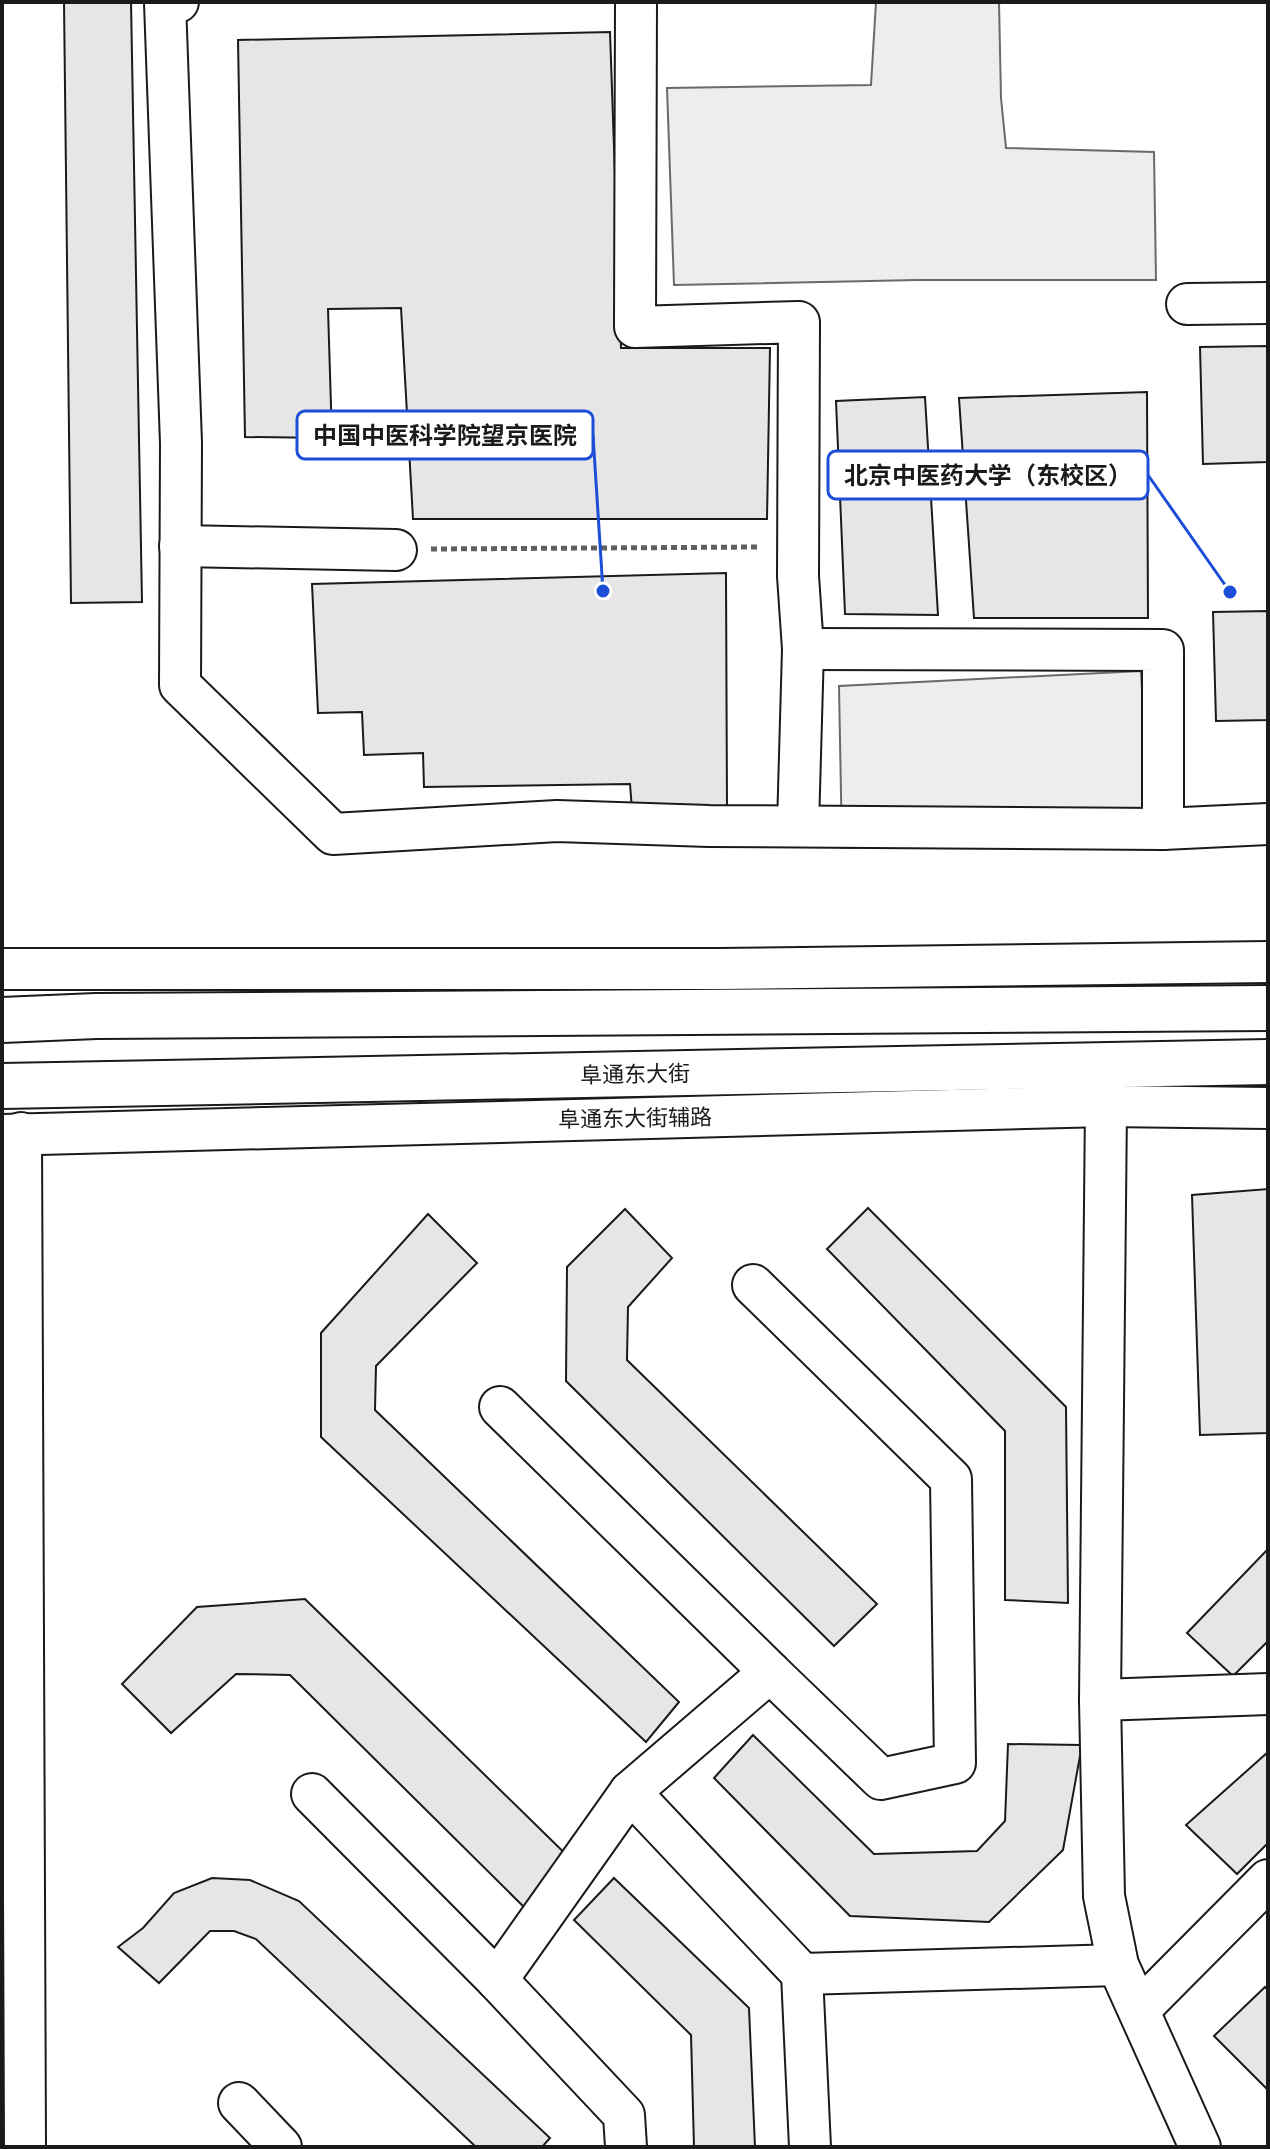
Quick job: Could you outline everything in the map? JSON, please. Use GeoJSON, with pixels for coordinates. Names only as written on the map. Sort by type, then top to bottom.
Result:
{"type":"FeatureCollection","features":[{"type":"Feature","properties":{"kind":"main road"},"geometry":{"type":"LineString","coordinates":[[2,1020],[96,1016],[1268,1008]]}},
{"type":"Feature","properties":{"kind":"main road","name":"阜通东大街"},"geometry":{"type":"LineString","coordinates":[[2,1086],[1103,1086],[1268,1062]]}},
{"type":"Feature","properties":{"kind":"street"},"geometry":{"type":"LineString","coordinates":[[178,2],[165,3],[181,443],[180,685],[333,834],[557,821],[709,826],[1163,829],[1268,824]]}},
{"type":"Feature","properties":{"kind":"street"},"geometry":{"type":"LineString","coordinates":[[636,2],[635,327],[799,322],[798,547],[803,649],[798,826]]}},
{"type":"Feature","properties":{"kind":"street"},"geometry":{"type":"LineString","coordinates":[[1187,304],[1268,303]]}},
{"type":"Feature","properties":{"kind":"street"},"geometry":{"type":"LineString","coordinates":[[180,546],[396,550]]}},
{"type":"Feature","properties":{"kind":"street"},"geometry":{"type":"LineString","coordinates":[[803,649],[1163,650],[1163,829]]}},
{"type":"Feature","properties":{"kind":"street"},"geometry":{"type":"LineString","coordinates":[[2,969],[718,969],[1268,962]]}},
{"type":"Feature","properties":{"kind":"street"},"geometry":{"type":"LineString","coordinates":[[1103,1086],[1100,1700],[1104,1896],[1118,1965],[1200,2147]]}},
{"type":"Feature","properties":{"kind":"street","name":"阜通东大街辅路"},"geometry":{"type":"LineString","coordinates":[[12,1134],[1103,1086],[1268,1108]]}},
{"type":"Feature","properties":{"kind":"street"},"geometry":{"type":"LineString","coordinates":[[12,1134],[25,2147]]}},
{"type":"Feature","properties":{"kind":"street"},"geometry":{"type":"LineString","coordinates":[[500,1407],[881,1779],[955,1763],[951,1479],[753,1285]]}},
{"type":"Feature","properties":{"kind":"street"},"geometry":{"type":"LineString","coordinates":[[497,1980],[630,1792],[770,1672]]}},
{"type":"Feature","properties":{"kind":"street"},"geometry":{"type":"LineString","coordinates":[[1100,1700],[1268,1694]]}},
{"type":"Feature","properties":{"kind":"street"},"geometry":{"type":"LineString","coordinates":[[630,1792],[802,1974],[810,2147]]}},
{"type":"Feature","properties":{"kind":"street"},"geometry":{"type":"LineString","coordinates":[[312,1794],[497,1980],[624,2115],[626,2147]]}},
{"type":"Feature","properties":{"kind":"street"},"geometry":{"type":"LineString","coordinates":[[1139,2010],[1268,1880]]}},
{"type":"Feature","properties":{"kind":"street"},"geometry":{"type":"LineString","coordinates":[[802,1974],[1118,1965]]}},
{"type":"Feature","properties":{"kind":"street"},"geometry":{"type":"LineString","coordinates":[[239,2103],[281,2147]]}},
{"type":"Feature","properties":{"kind":"path"},"geometry":{"type":"LineString","coordinates":[[396,550],[798,547]]}},
{"type":"Feature","properties":{"kind":"shaded area"},"geometry":{"type":"Polygon","coordinates":[[[876,2],[999,2],[1001,98],[1006,148],[1154,152],[1156,280],[918,280],[674,285],[667,88],[871,85],[876,2]]]}},
{"type":"Feature","properties":{"kind":"shaded area"},"geometry":{"type":"Polygon","coordinates":[[[1141,671],[1150,840],[842,848],[839,686],[1141,671]]]}},
{"type":"Feature","properties":{"kind":"building"},"geometry":{"type":"Polygon","coordinates":[[[64,2],[131,2],[142,602],[71,603],[64,2]]]}},
{"type":"Feature","properties":{"kind":"building"},"geometry":{"type":"Polygon","coordinates":[[[610,32],[621,348],[770,348],[767,519],[413,519],[401,308],[328,309],[332,438],[245,437],[238,40],[610,32]]]}},
{"type":"Feature","properties":{"kind":"building"},"geometry":{"type":"Polygon","coordinates":[[[1268,346],[1268,462],[1203,464],[1200,347],[1268,346]]]}},
{"type":"Feature","properties":{"kind":"building"},"geometry":{"type":"Polygon","coordinates":[[[1147,392],[1148,618],[974,618],[959,398],[1147,392]]]}},
{"type":"Feature","properties":{"kind":"building"},"geometry":{"type":"Polygon","coordinates":[[[925,397],[938,615],[845,614],[836,401],[925,397]]]}},
{"type":"Feature","properties":{"kind":"building"},"geometry":{"type":"Polygon","coordinates":[[[726,573],[727,809],[632,810],[630,784],[424,787],[423,753],[364,755],[362,712],[318,713],[312,584],[726,573]]]}},
{"type":"Feature","properties":{"kind":"building"},"geometry":{"type":"Polygon","coordinates":[[[1268,611],[1268,720],[1216,721],[1213,612],[1268,611]]]}},
{"type":"Feature","properties":{"kind":"building"},"geometry":{"type":"Polygon","coordinates":[[[1268,1189],[1268,1433],[1200,1435],[1192,1195],[1268,1189]]]}},
{"type":"Feature","properties":{"kind":"building"},"geometry":{"type":"Polygon","coordinates":[[[868,1208],[1066,1407],[1068,1603],[1005,1600],[1005,1431],[827,1249],[868,1208]]]}},
{"type":"Feature","properties":{"kind":"building"},"geometry":{"type":"Polygon","coordinates":[[[625,1209],[672,1258],[628,1307],[627,1360],[877,1604],[834,1646],[566,1381],[567,1267],[625,1209]]]}},
{"type":"Feature","properties":{"kind":"building"},"geometry":{"type":"Polygon","coordinates":[[[428,1214],[477,1263],[376,1366],[375,1410],[679,1702],[646,1742],[321,1437],[321,1333],[428,1214]]]}},
{"type":"Feature","properties":{"kind":"building"},"geometry":{"type":"Polygon","coordinates":[[[1268,1549],[1268,1641],[1233,1676],[1187,1633],[1268,1549]]]}},
{"type":"Feature","properties":{"kind":"building"},"geometry":{"type":"Polygon","coordinates":[[[305,1599],[586,1874],[535,1918],[290,1675],[236,1674],[171,1733],[122,1684],[197,1607],[305,1599]]]}},
{"type":"Feature","properties":{"kind":"building"},"geometry":{"type":"Polygon","coordinates":[[[753,1735],[874,1854],[977,1851],[1005,1821],[1008,1744],[1082,1745],[1063,1850],[989,1922],[850,1916],[714,1778],[753,1735]]]}},
{"type":"Feature","properties":{"kind":"building"},"geometry":{"type":"Polygon","coordinates":[[[1268,1752],[1268,1843],[1237,1874],[1186,1825],[1268,1752]]]}},
{"type":"Feature","properties":{"kind":"building"},"geometry":{"type":"Polygon","coordinates":[[[212,1878],[250,1880],[299,1901],[550,2138],[542,2147],[476,2147],[256,1939],[234,1931],[210,1931],[159,1983],[118,1947],[143,1928],[174,1893],[212,1878]]]}},
{"type":"Feature","properties":{"kind":"building"},"geometry":{"type":"Polygon","coordinates":[[[614,1878],[749,2008],[755,2147],[694,2147],[691,2035],[574,1920],[614,1878]]]}},
{"type":"Feature","properties":{"kind":"building"},"geometry":{"type":"Polygon","coordinates":[[[1265,1987],[1268,1990],[1268,2090],[1214,2036],[1265,1987]]]}},
{"type":"Feature","properties":{"kind":"place","name":"中国中医科学院望京医院"},"geometry":{"type":"Point","coordinates":[603,591]}},
{"type":"Feature","properties":{"kind":"place","name":"北京中医药大学（东校区）"},"geometry":{"type":"Point","coordinates":[1230,592]}}]}
